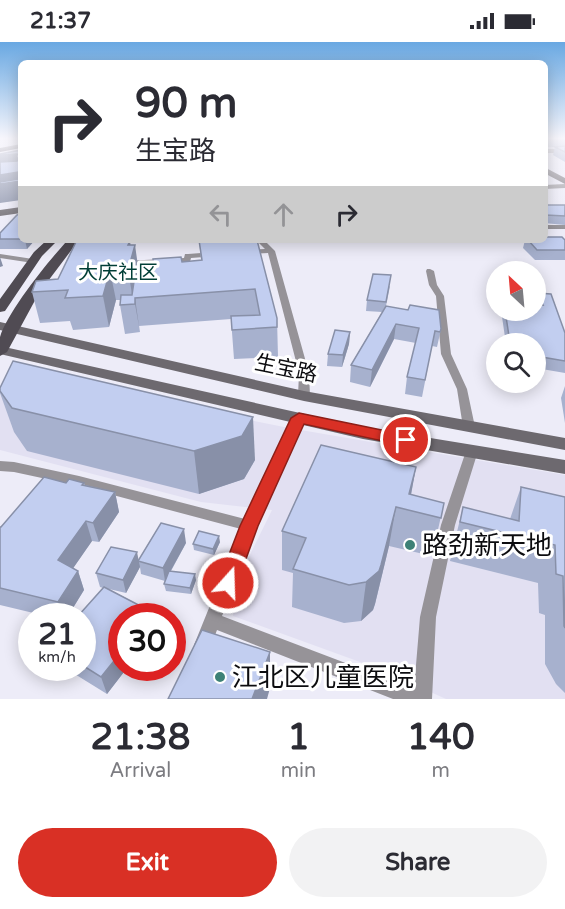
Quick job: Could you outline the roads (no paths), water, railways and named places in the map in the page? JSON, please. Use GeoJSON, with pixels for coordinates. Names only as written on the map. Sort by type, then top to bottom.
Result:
{"type":"FeatureCollection","features":[{"type":"Feature","properties":{"kind":"main road"},"geometry":{"type":"LineString","coordinates":[[548,171],[565,181]]}},
{"type":"Feature","properties":{"kind":"main road"},"geometry":{"type":"LineString","coordinates":[[0,213],[18,210]]}},
{"type":"Feature","properties":{"kind":"main road"},"geometry":{"type":"LineString","coordinates":[[0,308],[33,261],[50,243]]}},
{"type":"Feature","properties":{"kind":"main road"},"geometry":{"type":"LineString","coordinates":[[72,243],[58,266],[5,328],[0,351],[363,433],[565,467]]}},
{"type":"Feature","properties":{"kind":"main road","name":"生宝路"},"geometry":{"type":"LineString","coordinates":[[5,328],[304,396],[565,444]]}},
{"type":"Feature","properties":{"kind":"street"},"geometry":{"type":"LineString","coordinates":[[548,187],[565,186]]}},
{"type":"Feature","properties":{"kind":"street"},"geometry":{"type":"LineString","coordinates":[[548,227],[565,227]]}},
{"type":"Feature","properties":{"kind":"street"},"geometry":{"type":"LineString","coordinates":[[263,243],[271,251],[304,373],[304,396]]}},
{"type":"Feature","properties":{"kind":"street"},"geometry":{"type":"LineString","coordinates":[[236,253],[271,251]]}},
{"type":"Feature","properties":{"kind":"street"},"geometry":{"type":"LineString","coordinates":[[120,263],[187,260],[189,256],[224,254]]}},
{"type":"Feature","properties":{"kind":"street"},"geometry":{"type":"LineString","coordinates":[[0,256],[33,261]]}},
{"type":"Feature","properties":{"kind":"street"},"geometry":{"type":"LineString","coordinates":[[430,271],[433,285],[440,296],[446,354],[462,389],[469,427]]}},
{"type":"Feature","properties":{"kind":"street"},"geometry":{"type":"LineString","coordinates":[[196,660],[214,621],[249,526],[299,418]]}},
{"type":"Feature","properties":{"kind":"street"},"geometry":{"type":"LineString","coordinates":[[423,699],[428,617],[448,525],[472,451]]}},
{"type":"Feature","properties":{"kind":"street"},"geometry":{"type":"LineString","coordinates":[[0,466],[14,466],[79,481],[249,526]]}},
{"type":"Feature","properties":{"kind":"street"},"geometry":{"type":"LineString","coordinates":[[214,621],[416,699]]}},
{"type":"Feature","properties":{"kind":"place","name":"路劲新天地"},"geometry":{"type":"Point","coordinates":[410,545]}},
{"type":"Feature","properties":{"kind":"place","name":"江北区儿童医院"},"geometry":{"type":"Point","coordinates":[220,677]}},
{"type":"Feature","properties":{"kind":"district","name":"大庆社区"},"geometry":{"type":"Point","coordinates":[118,273]}}]}
